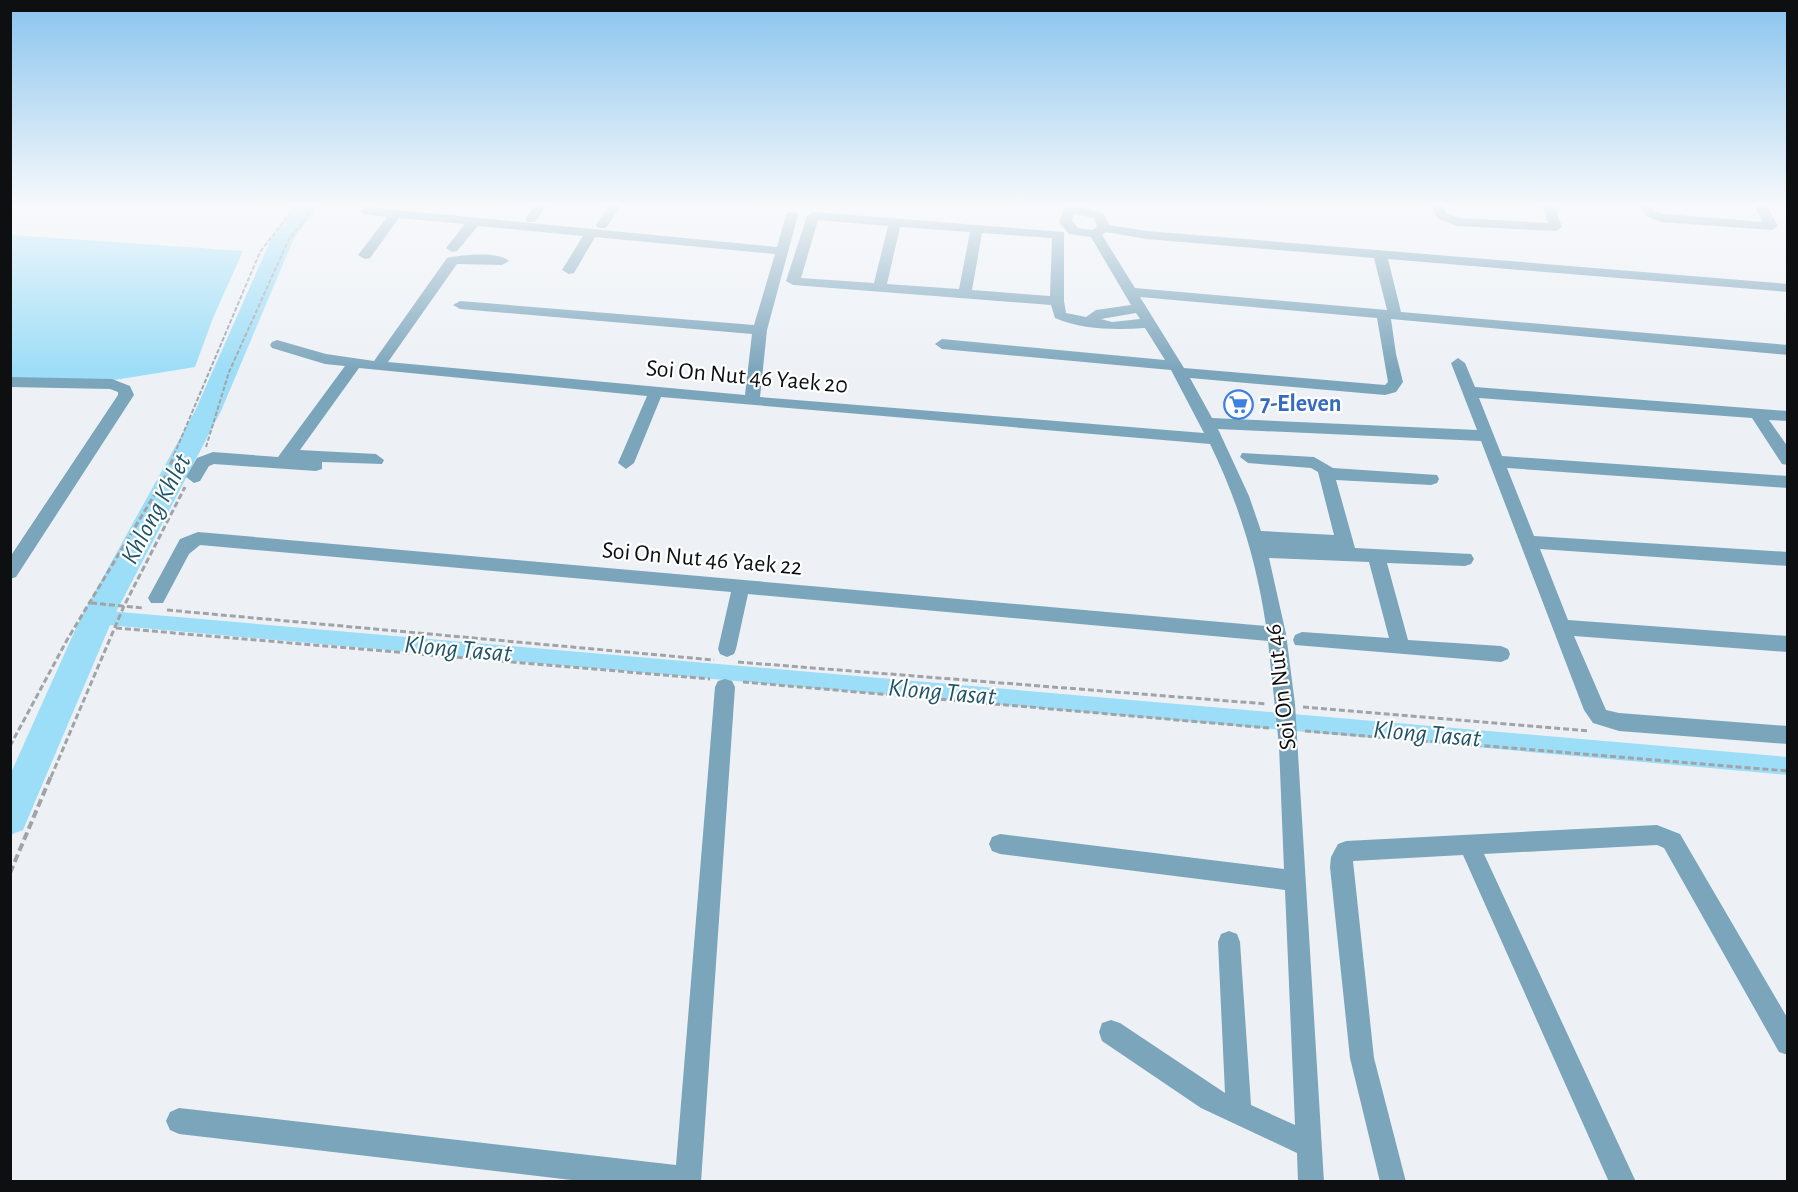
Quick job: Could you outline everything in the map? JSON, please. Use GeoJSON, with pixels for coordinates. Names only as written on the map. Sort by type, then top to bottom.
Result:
{"type":"FeatureCollection","features":[{"type":"Feature","properties":{"kind":"street"},"geometry":{"type":"LineString","coordinates":[[378,366],[453,261]]}},
{"type":"Feature","properties":{"kind":"street"},"geometry":{"type":"LineString","coordinates":[[497,261],[502,261]]}},
{"type":"Feature","properties":{"kind":"street"},"geometry":{"type":"LineString","coordinates":[[570,270],[576,261]]}},
{"type":"Feature","properties":{"kind":"street"},"geometry":{"type":"LineString","coordinates":[[752,401],[760,330],[778,261]]}},
{"type":"Feature","properties":{"kind":"street"},"geometry":{"type":"LineString","coordinates":[[799,261],[793,281],[1057,301]]}},
{"type":"Feature","properties":{"kind":"street"},"geometry":{"type":"LineString","coordinates":[[880,287],[886,261]]}},
{"type":"Feature","properties":{"kind":"street"},"geometry":{"type":"LineString","coordinates":[[965,294],[971,261]]}},
{"type":"Feature","properties":{"kind":"street"},"geometry":{"type":"LineString","coordinates":[[1058,261],[1057,301],[1063,318],[1112,326],[1149,323]]}},
{"type":"Feature","properties":{"kind":"street","name":"Soi On Nut 46"},"geometry":{"type":"LineString","coordinates":[[1114,261],[1129,292],[1209,423],[1257,544],[1277,634],[1286,697],[1311,1182]]}},
{"type":"Feature","properties":{"kind":"street"},"geometry":{"type":"LineString","coordinates":[[942,344],[1386,390],[1391,389],[1396,382],[1390,354],[1389,314],[1381,261]]}},
{"type":"Feature","properties":{"kind":"street"},"geometry":{"type":"LineString","coordinates":[[1460,261],[1788,288]]}},
{"type":"Feature","properties":{"kind":"street"},"geometry":{"type":"LineString","coordinates":[[1129,292],[1788,350]]}},
{"type":"Feature","properties":{"kind":"street"},"geometry":{"type":"LineString","coordinates":[[460,305],[760,330]]}},
{"type":"Feature","properties":{"kind":"street"},"geometry":{"type":"LineString","coordinates":[[1089,321],[1101,313],[1140,308]]}},
{"type":"Feature","properties":{"kind":"street","name":"Soi On Nut 46 Yaek 20"},"geometry":{"type":"LineString","coordinates":[[277,345],[325,359],[378,366],[752,401],[1216,439]]}},
{"type":"Feature","properties":{"kind":"street"},"geometry":{"type":"LineString","coordinates":[[286,458],[355,363]]}},
{"type":"Feature","properties":{"kind":"street"},"geometry":{"type":"LineString","coordinates":[[1458,363],[1560,627],[1594,710],[1600,717],[1619,722],[1788,735]]}},
{"type":"Feature","properties":{"kind":"street"},"geometry":{"type":"LineString","coordinates":[[10,382],[112,384],[125,389],[126,394],[10,572]]}},
{"type":"Feature","properties":{"kind":"street"},"geometry":{"type":"LineString","coordinates":[[626,463],[656,392]]}},
{"type":"Feature","properties":{"kind":"street"},"geometry":{"type":"LineString","coordinates":[[1469,392],[1788,416]]}},
{"type":"Feature","properties":{"kind":"street"},"geometry":{"type":"LineString","coordinates":[[1757,414],[1788,460]]}},
{"type":"Feature","properties":{"kind":"street"},"geometry":{"type":"LineString","coordinates":[[1209,423],[1486,436]]}},
{"type":"Feature","properties":{"kind":"street"},"geometry":{"type":"LineString","coordinates":[[1248,457],[1321,465],[1328,474],[1347,549]]}},
{"type":"Feature","properties":{"kind":"street"},"geometry":{"type":"LineString","coordinates":[[192,478],[203,462],[213,458],[376,460]]}},
{"type":"Feature","properties":{"kind":"street"},"geometry":{"type":"LineString","coordinates":[[286,458],[316,465]]}},
{"type":"Feature","properties":{"kind":"street"},"geometry":{"type":"LineString","coordinates":[[1495,461],[1788,482]]}},
{"type":"Feature","properties":{"kind":"street"},"geometry":{"type":"LineString","coordinates":[[1328,474],[1431,479]]}},
{"type":"Feature","properties":{"kind":"street","name":"Soi On Nut 46 Yaek 22"},"geometry":{"type":"LineString","coordinates":[[154,605],[182,550],[186,544],[198,538],[1277,634]]}},
{"type":"Feature","properties":{"kind":"street"},"geometry":{"type":"LineString","coordinates":[[1526,542],[1788,559]]}},
{"type":"Feature","properties":{"kind":"street"},"geometry":{"type":"LineString","coordinates":[[1257,544],[1347,549],[1376,556],[1465,559]]}},
{"type":"Feature","properties":{"kind":"street"},"geometry":{"type":"LineString","coordinates":[[1376,556],[1401,647]]}},
{"type":"Feature","properties":{"kind":"street"},"geometry":{"type":"LineString","coordinates":[[728,657],[741,586]]}},
{"type":"Feature","properties":{"kind":"street"},"geometry":{"type":"LineString","coordinates":[[1560,627],[1788,644]]}},
{"type":"Feature","properties":{"kind":"street"},"geometry":{"type":"LineString","coordinates":[[1302,640],[1501,654]]}},
{"type":"Feature","properties":{"kind":"street"},"geometry":{"type":"LineString","coordinates":[[179,1121],[688,1181],[726,683]]}},
{"type":"Feature","properties":{"kind":"street"},"geometry":{"type":"LineString","coordinates":[[1393,1182],[1362,1058],[1342,857],[1346,851],[1657,835],[1672,841],[1754,979],[1788,1043]]}},
{"type":"Feature","properties":{"kind":"street"},"geometry":{"type":"LineString","coordinates":[[1468,843],[1623,1182]]}},
{"type":"Feature","properties":{"kind":"street"},"geometry":{"type":"LineString","coordinates":[[1000,844],[1296,881]]}},
{"type":"Feature","properties":{"kind":"street"},"geometry":{"type":"LineString","coordinates":[[1229,942],[1239,1113]]}},
{"type":"Feature","properties":{"kind":"street"},"geometry":{"type":"LineString","coordinates":[[1112,1032],[1210,1099],[1309,1145]]}},
{"type":"Feature","properties":{"kind":"path"},"geometry":{"type":"LineString","coordinates":[[10,746],[68,640],[164,478],[256,261]]}},
{"type":"Feature","properties":{"kind":"path"},"geometry":{"type":"LineString","coordinates":[[205,448],[229,372],[279,261]]}},
{"type":"Feature","properties":{"kind":"path"},"geometry":{"type":"LineString","coordinates":[[10,873],[124,606],[192,478]]}},
{"type":"Feature","properties":{"kind":"path"},"geometry":{"type":"LineString","coordinates":[[91,603],[124,606],[154,605],[728,657],[1286,697],[1597,732]]}},
{"type":"Feature","properties":{"kind":"path"},"geometry":{"type":"LineString","coordinates":[[116,628],[1288,732],[1788,771]]}},
{"type":"Feature","properties":{"kind":"water"},"geometry":{"type":"Polygon","coordinates":[[[11,261],[239,261],[213,318],[195,367],[102,382],[11,378],[11,261]]]}},
{"type":"Feature","properties":{"kind":"waterway","name":"Khlong Khlet"},"geometry":{"type":"LineString","coordinates":[[10,818],[97,617],[208,411],[273,261]]}},
{"type":"Feature","properties":{"kind":"waterway","name":"Klong Tasat"},"geometry":{"type":"LineString","coordinates":[[97,617],[1788,766]]}},
{"type":"Feature","properties":{"kind":"place","name":"7-Eleven"},"geometry":{"type":"Point","coordinates":[1239,404]}}]}
